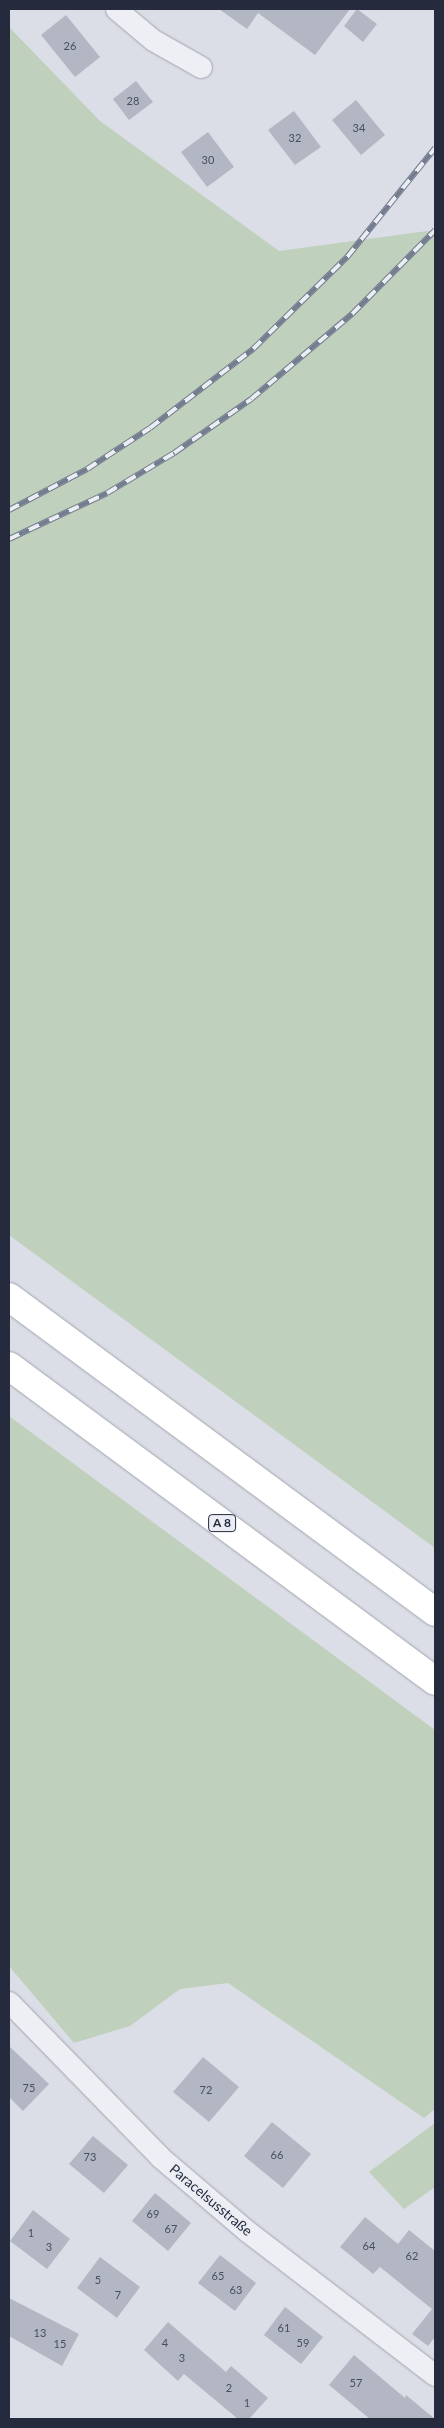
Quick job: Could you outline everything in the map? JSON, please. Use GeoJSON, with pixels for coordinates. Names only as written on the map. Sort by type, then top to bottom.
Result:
{"type":"FeatureCollection","features":[{"type":"Feature","properties":{"kind":"highway"},"geometry":{"type":"LineString","coordinates":[[9,1297],[435,1612]]}},
{"type":"Feature","properties":{"kind":"highway","name":"A 8"},"geometry":{"type":"LineString","coordinates":[[9,1366],[435,1681]]}},
{"type":"Feature","properties":{"kind":"street"},"geometry":{"type":"LineString","coordinates":[[116,9],[153,40],[201,66]]}},
{"type":"Feature","properties":{"kind":"street","name":"Paracelsusstraße"},"geometry":{"type":"LineString","coordinates":[[9,2002],[160,2157],[247,2231],[435,2375]]}},
{"type":"Feature","properties":{"kind":"green space"},"geometry":{"type":"Polygon","coordinates":[[[9,27],[100,121],[279,251],[435,230],[435,1548],[9,1235],[9,27]]]}},
{"type":"Feature","properties":{"kind":"green space"},"geometry":{"type":"Polygon","coordinates":[[[9,1416],[435,1730],[435,2109],[424,2118],[228,1983],[180,1989],[130,2026],[74,2043],[9,1966],[9,1416]]]}},
{"type":"Feature","properties":{"kind":"green space"},"geometry":{"type":"Polygon","coordinates":[[[435,2123],[435,2187],[404,2209],[369,2172],[435,2123]]]}},
{"type":"Feature","properties":{"kind":"building"},"geometry":{"type":"Polygon","coordinates":[[[219,9],[350,9],[315,55],[258,13],[247,29],[219,9]]]}},
{"type":"Feature","properties":{"kind":"building"},"geometry":{"type":"Polygon","coordinates":[[[357,9],[377,24],[363,42],[344,26],[357,9]]]}},
{"type":"Feature","properties":{"kind":"building"},"geometry":{"type":"Polygon","coordinates":[[[66,15],[100,57],[75,77],[41,35],[66,15]]]}},
{"type":"Feature","properties":{"kind":"building"},"geometry":{"type":"Polygon","coordinates":[[[136,81],[153,102],[129,120],[113,99],[136,81]]]}},
{"type":"Feature","properties":{"kind":"building"},"geometry":{"type":"Polygon","coordinates":[[[356,100],[385,135],[361,155],[332,120],[356,100]]]}},
{"type":"Feature","properties":{"kind":"building"},"geometry":{"type":"Polygon","coordinates":[[[294,111],[321,147],[295,165],[268,130],[294,111]]]}},
{"type":"Feature","properties":{"kind":"building"},"geometry":{"type":"Polygon","coordinates":[[[208,132],[234,167],[207,187],[181,152],[208,132]]]}},
{"type":"Feature","properties":{"kind":"building"},"geometry":{"type":"Polygon","coordinates":[[[9,2046],[49,2084],[23,2111],[9,2097],[9,2046]]]}},
{"type":"Feature","properties":{"kind":"building"},"geometry":{"type":"Polygon","coordinates":[[[203,2057],[239,2087],[209,2122],[173,2092],[203,2057]]]}},
{"type":"Feature","properties":{"kind":"building"},"geometry":{"type":"Polygon","coordinates":[[[272,2122],[311,2154],[283,2188],[244,2156],[272,2122]]]}},
{"type":"Feature","properties":{"kind":"building"},"geometry":{"type":"Polygon","coordinates":[[[93,2136],[128,2165],[104,2193],[69,2164],[93,2136]]]}},
{"type":"Feature","properties":{"kind":"building"},"geometry":{"type":"Polygon","coordinates":[[[155,2193],[191,2223],[168,2251],[132,2221],[155,2193]]]}},
{"type":"Feature","properties":{"kind":"building"},"geometry":{"type":"Polygon","coordinates":[[[33,2210],[70,2239],[47,2269],[10,2241],[33,2210]]]}},
{"type":"Feature","properties":{"kind":"building"},"geometry":{"type":"Polygon","coordinates":[[[365,2217],[398,2244],[409,2230],[435,2251],[435,2337],[428,2346],[412,2334],[432,2309],[380,2267],[373,2274],[340,2247],[365,2217]]]}},
{"type":"Feature","properties":{"kind":"building"},"geometry":{"type":"Polygon","coordinates":[[[220,2255],[256,2283],[235,2311],[198,2283],[220,2255]]]}},
{"type":"Feature","properties":{"kind":"building"},"geometry":{"type":"Polygon","coordinates":[[[100,2257],[140,2287],[117,2318],[77,2288],[100,2257]]]}},
{"type":"Feature","properties":{"kind":"building"},"geometry":{"type":"Polygon","coordinates":[[[9,2298],[79,2334],[62,2366],[9,2336],[9,2298]]]}},
{"type":"Feature","properties":{"kind":"building"},"geometry":{"type":"Polygon","coordinates":[[[285,2307],[323,2337],[301,2364],[264,2335],[285,2307]]]}},
{"type":"Feature","properties":{"kind":"building"},"geometry":{"type":"Polygon","coordinates":[[[168,2322],[226,2372],[231,2366],[268,2398],[249,2419],[238,2419],[184,2374],[178,2381],[144,2350],[168,2322]]]}},
{"type":"Feature","properties":{"kind":"building"},"geometry":{"type":"Polygon","coordinates":[[[354,2355],[405,2398],[406,2395],[435,2419],[370,2419],[329,2385],[354,2355]]]}},
{"type":"Feature","properties":{"kind":"railway"},"geometry":{"type":"LineString","coordinates":[[9,510],[87,469],[150,428],[253,349],[347,257],[435,148]]}},
{"type":"Feature","properties":{"kind":"railway"},"geometry":{"type":"LineString","coordinates":[[9,539],[107,493],[174,453],[251,399],[352,314],[435,230]]}}]}
